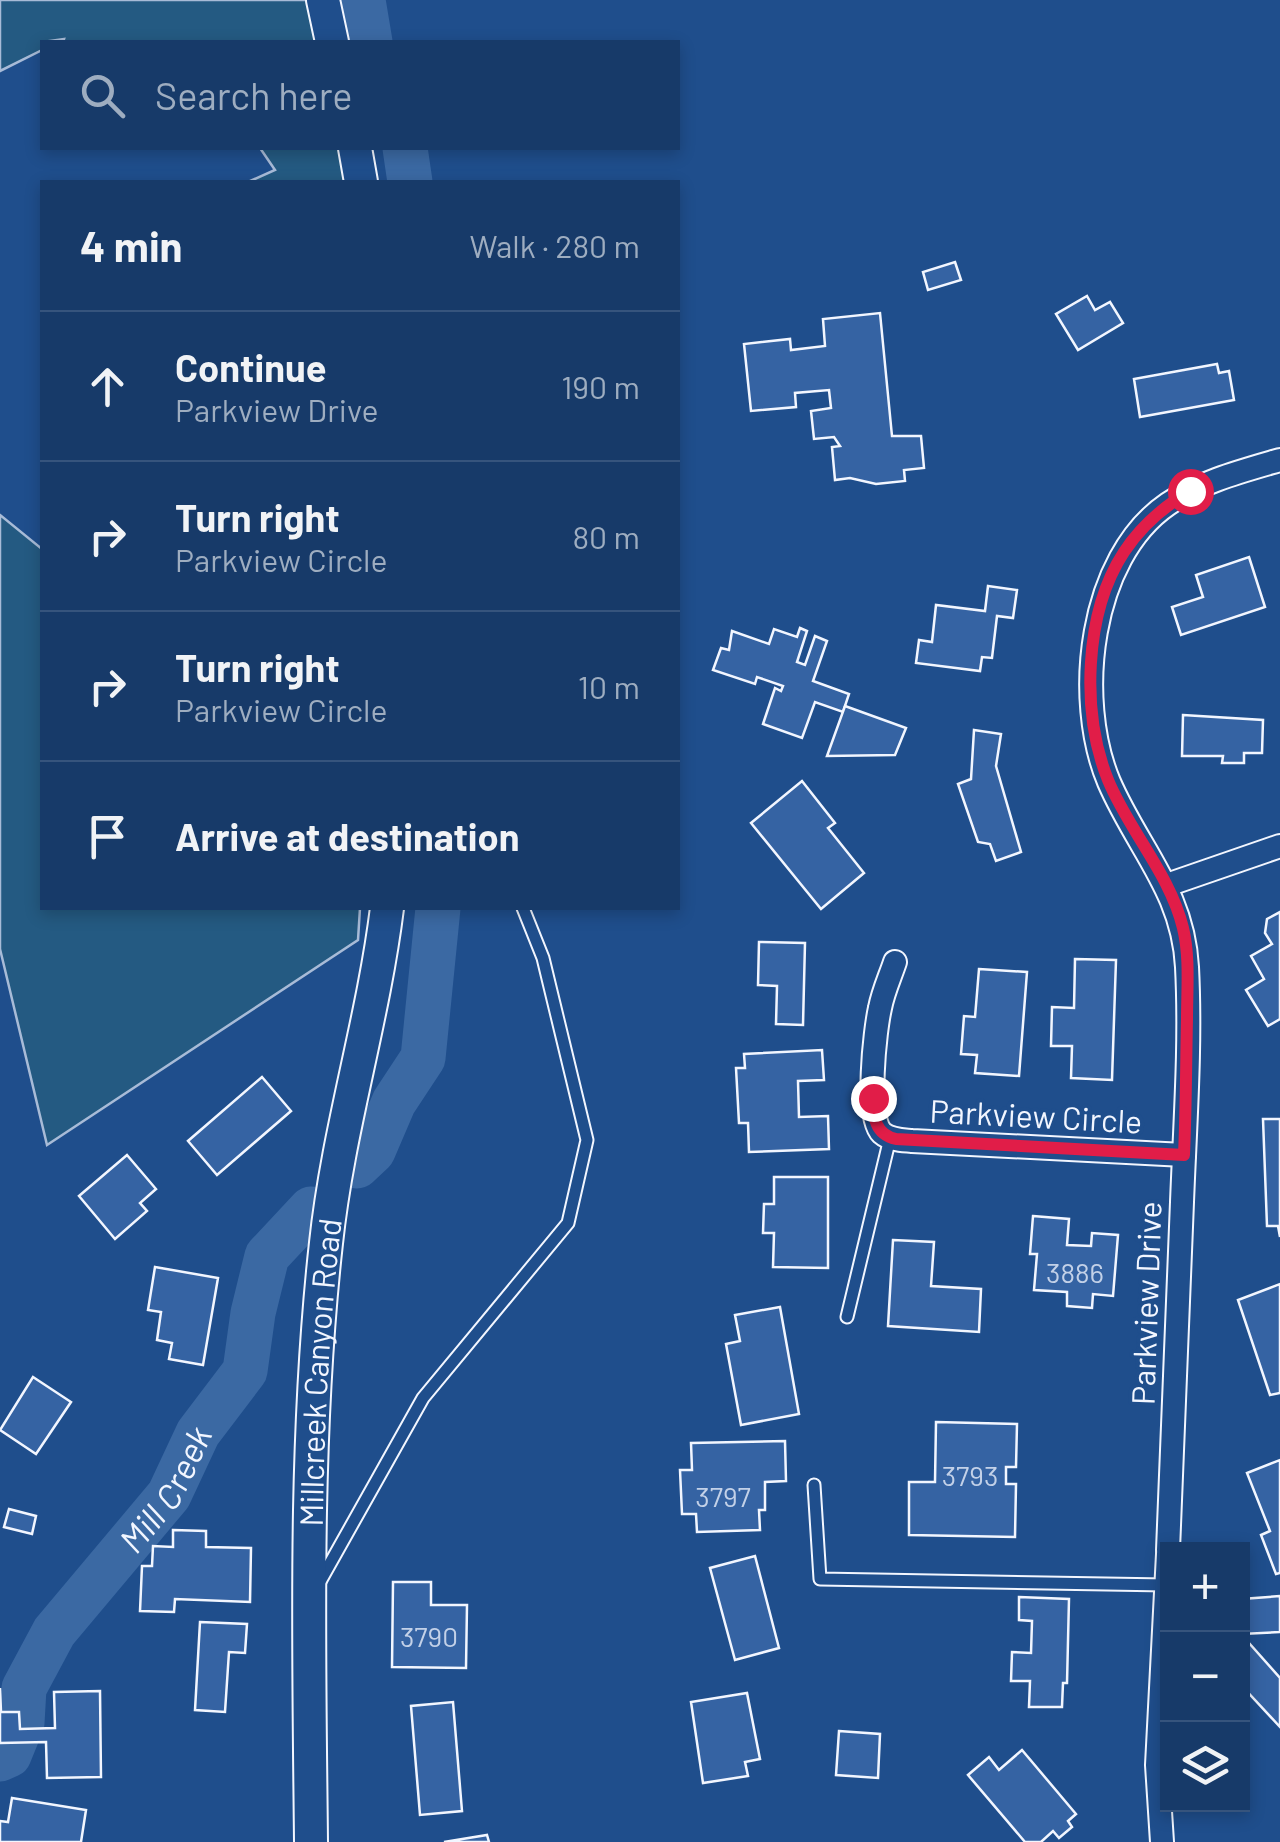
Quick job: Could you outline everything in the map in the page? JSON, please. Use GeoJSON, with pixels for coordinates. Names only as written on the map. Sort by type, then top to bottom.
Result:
{"type":"FeatureCollection","features":[{"type":"Feature","properties":{"kind":"street"},"geometry":{"type":"LineString","coordinates":[[323,0],[332,40]]}},
{"type":"Feature","properties":{"kind":"street"},"geometry":{"type":"LineString","coordinates":[[355,150],[361,180]]}},
{"type":"Feature","properties":{"kind":"street","name":"Parkview Drive"},"geometry":{"type":"LineString","coordinates":[[1168,1542],[1184,1155],[1184,932],[1167,886],[1108,778],[1097,743],[1092,667],[1101,608],[1122,554],[1165,506],[1190,491],[1280,460]]}},
{"type":"Feature","properties":{"kind":"street"},"geometry":{"type":"LineString","coordinates":[[1167,886],[1280,846]]}},
{"type":"Feature","properties":{"kind":"street","name":"Millcreek Canyon Road"},"geometry":{"type":"LineString","coordinates":[[310,1842],[309,1602],[317,1342],[326,1242],[342,1140],[387,910]]}},
{"type":"Feature","properties":{"kind":"street","name":"Parkview Circle"},"geometry":{"type":"LineString","coordinates":[[895,962],[878,1014],[873,1098],[876,1126],[890,1138],[1184,1155]]}},
{"type":"Feature","properties":{"kind":"street","name":"Parkview Drive"},"geometry":{"type":"LineString","coordinates":[[1162,1842],[1157,1765],[1164,1632]]}},
{"type":"Feature","properties":{"kind":"lane"},"geometry":{"type":"LineString","coordinates":[[309,1602],[423,1398],[568,1223],[588,1140],[544,958],[524,910]]}},
{"type":"Feature","properties":{"kind":"lane"},"geometry":{"type":"LineString","coordinates":[[847,1316],[890,1138]]}},
{"type":"Feature","properties":{"kind":"lane"},"geometry":{"type":"LineString","coordinates":[[814,1485],[820,1579],[1160,1585]]}},
{"type":"Feature","properties":{"kind":"shaded area"},"geometry":{"type":"Polygon","coordinates":[[[0,0],[308,0],[317,40],[40,40],[40,51],[0,71],[0,0]]]}},
{"type":"Feature","properties":{"kind":"shaded area"},"geometry":{"type":"Polygon","coordinates":[[[261,150],[339,150],[345,180],[252,180],[275,170],[261,150]]]}},
{"type":"Feature","properties":{"kind":"shaded area"},"geometry":{"type":"Polygon","coordinates":[[[0,515],[40,547],[40,910],[360,910],[358,940],[47,1145],[0,949],[0,515]]]}},
{"type":"Feature","properties":{"kind":"building"},"geometry":{"type":"Polygon","coordinates":[[[955,262],[961,280],[928,290],[923,272],[955,262]]]}},
{"type":"Feature","properties":{"kind":"building"},"geometry":{"type":"Polygon","coordinates":[[[1087,296],[1095,310],[1110,302],[1123,323],[1078,350],[1056,314],[1087,296]]]}},
{"type":"Feature","properties":{"kind":"building"},"geometry":{"type":"Polygon","coordinates":[[[880,313],[892,436],[921,436],[924,468],[904,470],[905,481],[876,484],[850,478],[835,480],[832,447],[840,446],[834,437],[814,439],[811,411],[831,408],[829,390],[795,393],[796,407],[751,411],[744,344],[790,339],[791,350],[825,346],[823,319],[880,313]]]}},
{"type":"Feature","properties":{"kind":"building"},"geometry":{"type":"Polygon","coordinates":[[[1217,364],[1219,373],[1229,371],[1234,400],[1140,417],[1134,379],[1217,364]]]}},
{"type":"Feature","properties":{"kind":"building"},"geometry":{"type":"Polygon","coordinates":[[[1249,557],[1265,607],[1181,635],[1172,607],[1203,597],[1196,575],[1249,557]]]}},
{"type":"Feature","properties":{"kind":"building"},"geometry":{"type":"Polygon","coordinates":[[[988,586],[1017,590],[1013,618],[997,616],[992,658],[982,657],[980,671],[916,663],[919,640],[932,642],[936,605],[985,611],[988,586]]]}},
{"type":"Feature","properties":{"kind":"building"},"geometry":{"type":"Polygon","coordinates":[[[800,628],[807,631],[797,662],[805,665],[815,636],[827,641],[813,681],[849,694],[843,712],[815,702],[802,738],[763,724],[775,688],[781,691],[783,686],[757,677],[755,684],[713,670],[721,648],[729,650],[732,631],[769,644],[774,629],[797,637],[800,628]]]}},
{"type":"Feature","properties":{"kind":"building"},"geometry":{"type":"Polygon","coordinates":[[[845,706],[906,728],[895,755],[827,756],[845,706]]]}},
{"type":"Feature","properties":{"kind":"building"},"geometry":{"type":"Polygon","coordinates":[[[1183,715],[1263,720],[1262,753],[1244,753],[1244,763],[1222,763],[1223,756],[1182,756],[1183,715]]]}},
{"type":"Feature","properties":{"kind":"building"},"geometry":{"type":"Polygon","coordinates":[[[974,730],[1001,734],[996,766],[1021,852],[996,861],[990,844],[978,842],[958,784],[971,779],[974,730]]]}},
{"type":"Feature","properties":{"kind":"building"},"geometry":{"type":"Polygon","coordinates":[[[802,781],[835,823],[828,828],[864,873],[821,909],[751,823],[802,781]]]}},
{"type":"Feature","properties":{"kind":"building"},"geometry":{"type":"Polygon","coordinates":[[[1280,912],[1280,1019],[1268,1026],[1246,990],[1264,979],[1251,956],[1272,944],[1265,933],[1267,919],[1280,912]]]}},
{"type":"Feature","properties":{"kind":"building"},"geometry":{"type":"Polygon","coordinates":[[[759,942],[805,943],[803,1025],[776,1024],[777,986],[758,985],[759,942]]]}},
{"type":"Feature","properties":{"kind":"building"},"geometry":{"type":"Polygon","coordinates":[[[1075,959],[1116,960],[1112,1080],[1071,1078],[1072,1046],[1051,1046],[1052,1007],[1074,1008],[1075,959]]]}},
{"type":"Feature","properties":{"kind":"building"},"geometry":{"type":"Polygon","coordinates":[[[979,969],[1027,972],[1019,1076],[975,1073],[977,1055],[961,1054],[964,1016],[975,1017],[979,969]]]}},
{"type":"Feature","properties":{"kind":"building"},"geometry":{"type":"Polygon","coordinates":[[[822,1050],[824,1080],[798,1081],[799,1117],[828,1116],[829,1149],[749,1152],[748,1123],[739,1123],[736,1068],[745,1068],[744,1054],[822,1050]]]}},
{"type":"Feature","properties":{"kind":"building"},"geometry":{"type":"Polygon","coordinates":[[[262,1077],[291,1111],[217,1175],[188,1141],[262,1077]]]}},
{"type":"Feature","properties":{"kind":"building"},"geometry":{"type":"Polygon","coordinates":[[[1263,1119],[1280,1119],[1280,1237],[1278,1226],[1267,1226],[1263,1119]]]}},
{"type":"Feature","properties":{"kind":"building"},"geometry":{"type":"Polygon","coordinates":[[[127,1155],[156,1189],[140,1203],[147,1211],[115,1239],[79,1196],[127,1155]]]}},
{"type":"Feature","properties":{"kind":"building"},"geometry":{"type":"Polygon","coordinates":[[[774,1177],[828,1177],[828,1268],[773,1267],[774,1233],[763,1233],[764,1204],[774,1204],[774,1177]]]}},
{"type":"Feature","properties":{"kind":"building"},"geometry":{"type":"Polygon","coordinates":[[[1033,1216],[1069,1219],[1067,1245],[1091,1246],[1092,1233],[1118,1235],[1113,1296],[1093,1294],[1092,1308],[1067,1306],[1067,1292],[1034,1290],[1037,1254],[1030,1254],[1033,1216]]]}},
{"type":"Feature","properties":{"kind":"building"},"geometry":{"type":"Polygon","coordinates":[[[893,1240],[934,1242],[931,1286],[981,1289],[979,1332],[888,1326],[893,1240]]]}},
{"type":"Feature","properties":{"kind":"building"},"geometry":{"type":"Polygon","coordinates":[[[155,1267],[218,1278],[203,1365],[169,1359],[172,1343],[157,1340],[161,1312],[148,1310],[155,1267]]]}},
{"type":"Feature","properties":{"kind":"building"},"geometry":{"type":"Polygon","coordinates":[[[1280,1284],[1280,1393],[1270,1395],[1238,1300],[1280,1284]]]}},
{"type":"Feature","properties":{"kind":"building"},"geometry":{"type":"Polygon","coordinates":[[[780,1307],[799,1414],[741,1425],[726,1344],[740,1341],[735,1315],[780,1307]]]}},
{"type":"Feature","properties":{"kind":"building"},"geometry":{"type":"Polygon","coordinates":[[[33,1377],[71,1402],[36,1454],[0,1430],[33,1377]]]}},
{"type":"Feature","properties":{"kind":"building"},"geometry":{"type":"Polygon","coordinates":[[[936,1422],[1017,1424],[1016,1467],[1006,1467],[1006,1484],[1016,1484],[1015,1537],[909,1535],[909,1482],[935,1482],[936,1422]]]}},
{"type":"Feature","properties":{"kind":"building"},"geometry":{"type":"Polygon","coordinates":[[[785,1441],[786,1481],[765,1482],[765,1510],[759,1510],[760,1530],[697,1532],[696,1514],[682,1514],[680,1470],[692,1470],[691,1443],[785,1441]]]}},
{"type":"Feature","properties":{"kind":"building"},"geometry":{"type":"Polygon","coordinates":[[[1280,1460],[1280,1573],[1276,1574],[1261,1535],[1270,1531],[1247,1473],[1280,1460]]]}},
{"type":"Feature","properties":{"kind":"building"},"geometry":{"type":"Polygon","coordinates":[[[9,1509],[36,1516],[32,1534],[4,1527],[9,1509]]]}},
{"type":"Feature","properties":{"kind":"building"},"geometry":{"type":"Polygon","coordinates":[[[173,1530],[206,1531],[206,1547],[251,1548],[250,1602],[175,1599],[174,1612],[140,1611],[142,1566],[152,1566],[153,1546],[173,1547],[173,1530]]]}},
{"type":"Feature","properties":{"kind":"building"},"geometry":{"type":"Polygon","coordinates":[[[755,1556],[779,1648],[735,1660],[710,1568],[755,1556]]]}},
{"type":"Feature","properties":{"kind":"building"},"geometry":{"type":"Polygon","coordinates":[[[393,1582],[431,1582],[431,1605],[467,1605],[466,1668],[392,1667],[393,1582]]]}},
{"type":"Feature","properties":{"kind":"building"},"geometry":{"type":"Polygon","coordinates":[[[1280,1596],[1280,1632],[1250,1634],[1250,1598],[1280,1596]]]}},
{"type":"Feature","properties":{"kind":"building"},"geometry":{"type":"Polygon","coordinates":[[[1019,1597],[1069,1599],[1067,1683],[1063,1683],[1062,1707],[1029,1707],[1030,1681],[1011,1681],[1012,1652],[1031,1653],[1032,1621],[1019,1620],[1019,1597]]]}},
{"type":"Feature","properties":{"kind":"building"},"geometry":{"type":"Polygon","coordinates":[[[200,1622],[247,1624],[245,1653],[229,1652],[225,1712],[195,1710],[200,1622]]]}},
{"type":"Feature","properties":{"kind":"building"},"geometry":{"type":"Polygon","coordinates":[[[1250,1644],[1280,1678],[1280,1727],[1250,1695],[1250,1644]]]}},
{"type":"Feature","properties":{"kind":"building"},"geometry":{"type":"Polygon","coordinates":[[[0,1688],[1,1712],[19,1712],[20,1729],[55,1728],[54,1692],[100,1691],[101,1777],[47,1778],[46,1742],[0,1743],[0,1688]]]}},
{"type":"Feature","properties":{"kind":"building"},"geometry":{"type":"Polygon","coordinates":[[[747,1693],[760,1759],[745,1762],[748,1776],[703,1783],[691,1702],[747,1693]]]}},
{"type":"Feature","properties":{"kind":"building"},"geometry":{"type":"Polygon","coordinates":[[[453,1702],[462,1811],[420,1815],[411,1706],[453,1702]]]}},
{"type":"Feature","properties":{"kind":"building"},"geometry":{"type":"Polygon","coordinates":[[[839,1731],[880,1734],[878,1778],[836,1775],[839,1731]]]}},
{"type":"Feature","properties":{"kind":"building"},"geometry":{"type":"Polygon","coordinates":[[[1022,1750],[1076,1814],[1068,1821],[1072,1827],[1059,1838],[1053,1831],[1041,1842],[1025,1842],[968,1775],[989,1757],[999,1770],[1022,1750]]]}},
{"type":"Feature","properties":{"kind":"building"},"geometry":{"type":"Polygon","coordinates":[[[12,1798],[86,1810],[81,1842],[0,1842],[0,1821],[8,1822],[12,1798]]]}},
{"type":"Feature","properties":{"kind":"building"},"geometry":{"type":"Polygon","coordinates":[[[487,1835],[489,1842],[444,1842],[487,1835]]]}},
{"type":"Feature","properties":{"kind":"waterway","name":"Mill Creek"},"geometry":{"type":"LineString","coordinates":[[363,0],[370,40]]}},
{"type":"Feature","properties":{"kind":"waterway","name":"Mill Creek"},"geometry":{"type":"LineString","coordinates":[[405,150],[410,180]]}},
{"type":"Feature","properties":{"kind":"waterway","name":"Mill Creek"},"geometry":{"type":"LineString","coordinates":[[357,1166],[373,1151],[394,1102],[423,1058],[438,910]]}},
{"type":"Feature","properties":{"kind":"waterway","name":"Mill Creek"},"geometry":{"type":"LineString","coordinates":[[0,1759],[9,1755],[22,1723],[24,1688],[54,1632],[169,1495],[198,1433],[245,1371],[253,1313],[267,1256],[311,1209]]}},
{"type":"Feature","properties":{"kind":"route"},"geometry":{"type":"LineString","coordinates":[[873,1098],[876,1126],[890,1138],[1184,1155],[1184,932],[1167,886],[1108,778],[1097,743],[1092,667],[1106,590],[1122,554],[1149,520],[1190,491]]}}]}
